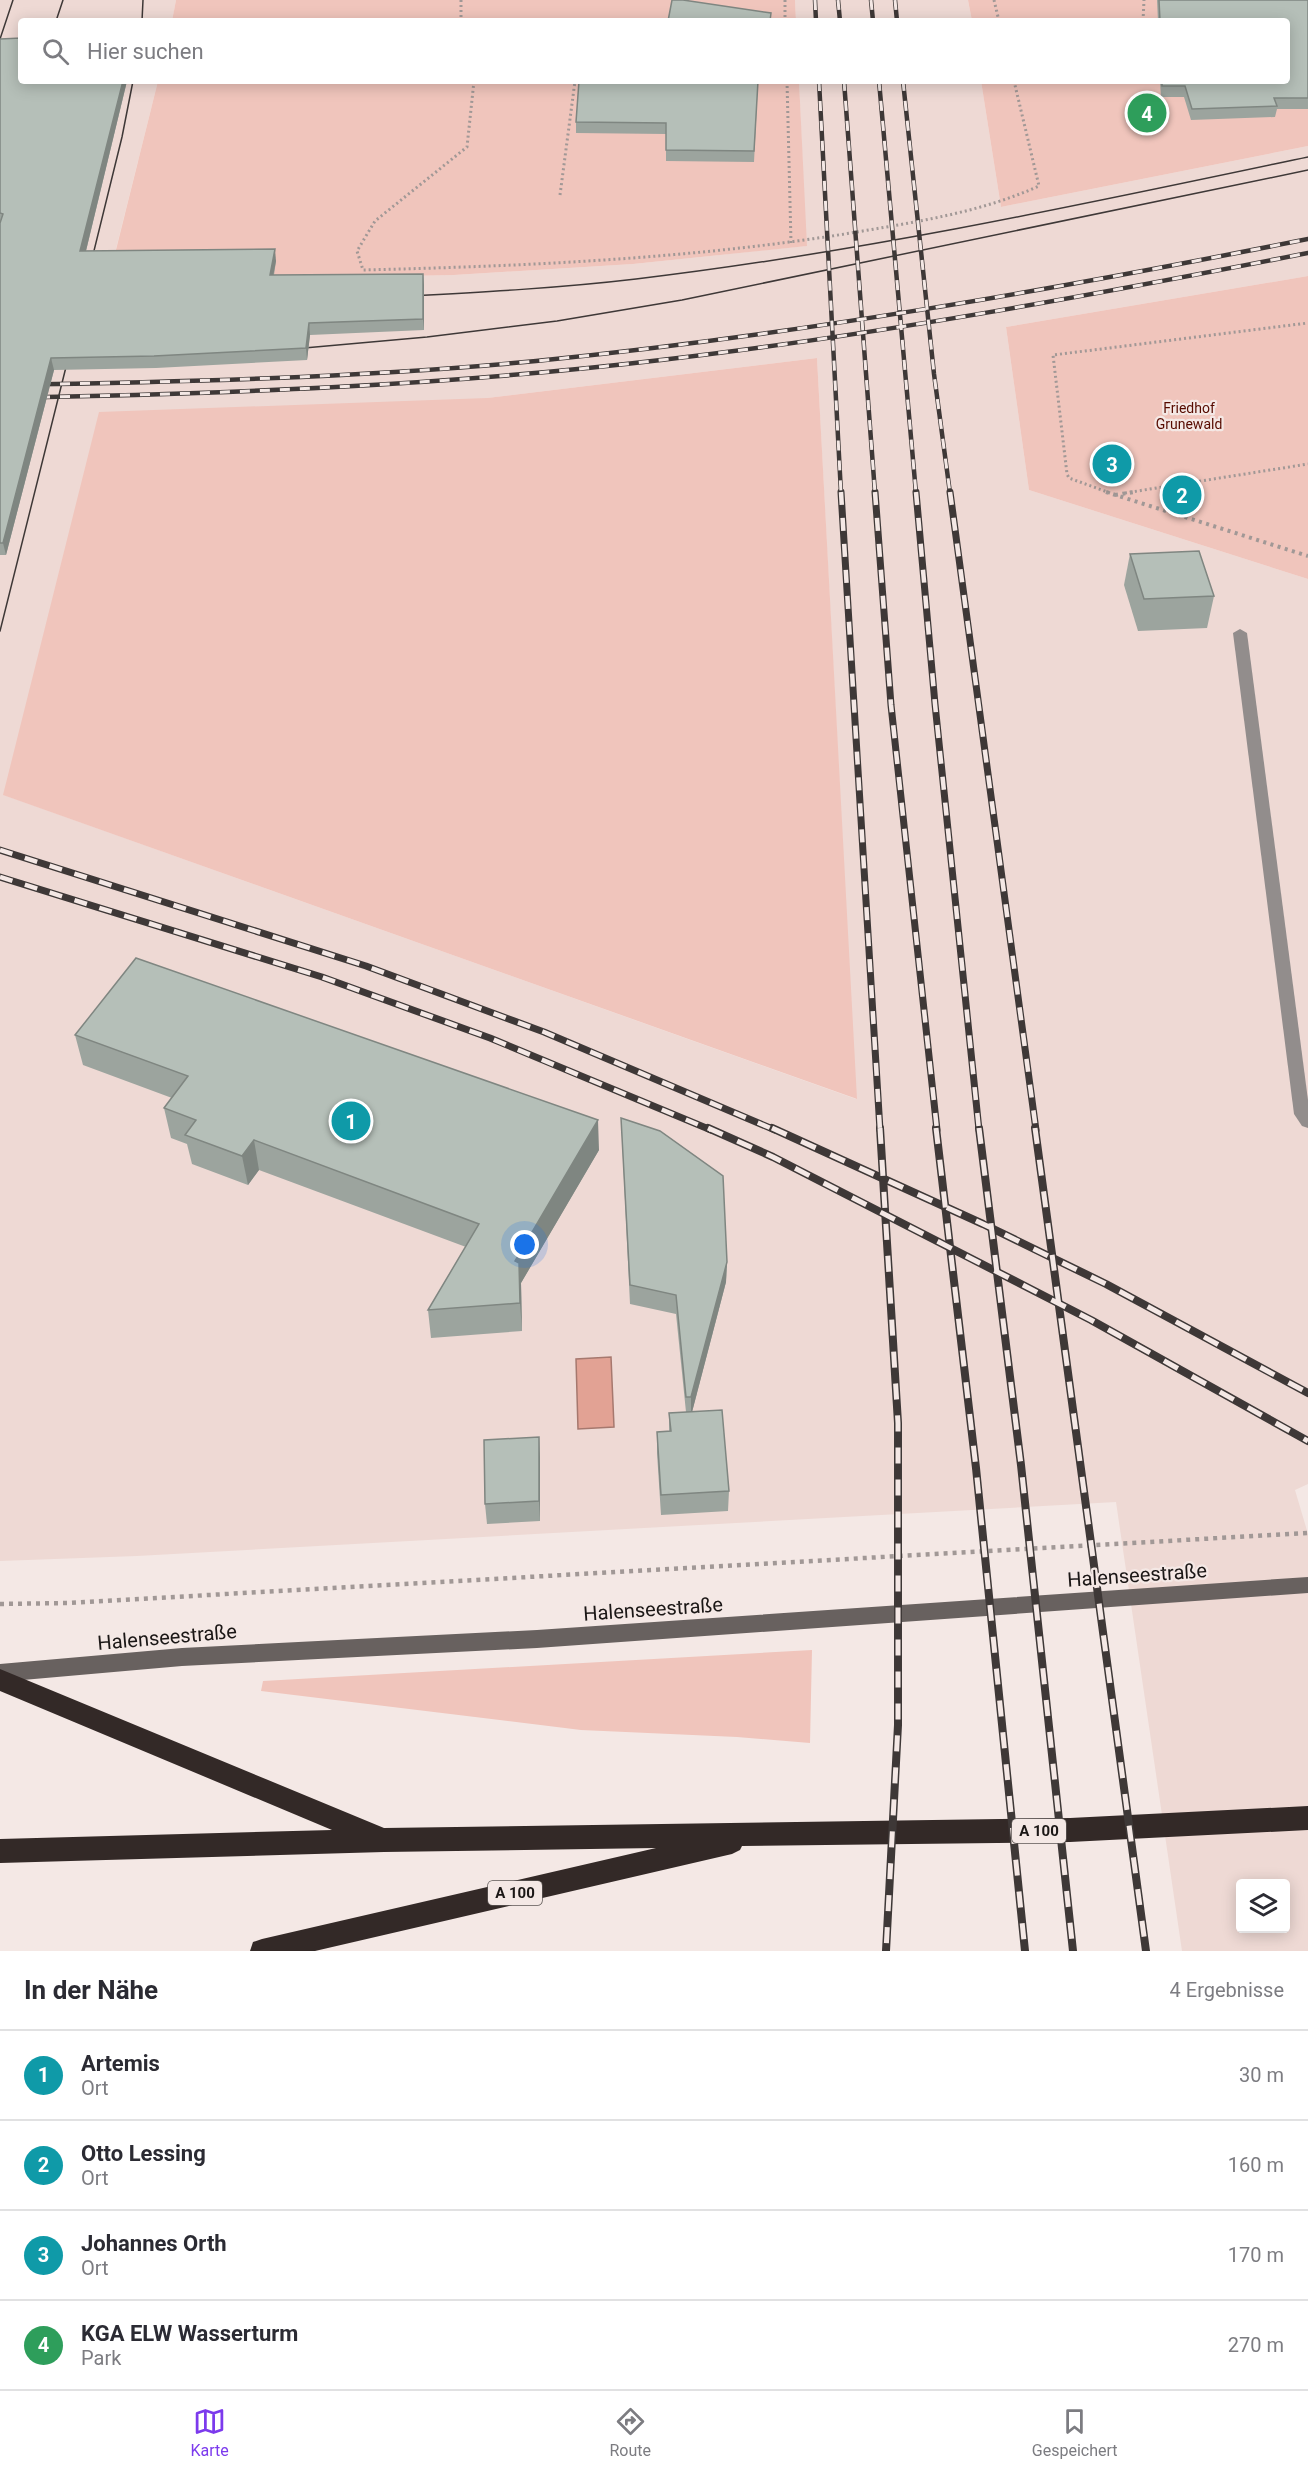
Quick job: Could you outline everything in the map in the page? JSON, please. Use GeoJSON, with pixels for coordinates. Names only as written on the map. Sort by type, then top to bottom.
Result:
{"type":"FeatureCollection","features":[{"type":"Feature","properties":{"kind":"highway"},"geometry":{"type":"LineString","coordinates":[[0,1680],[384,1840]]}},
{"type":"Feature","properties":{"kind":"highway","name":"A 100"},"geometry":{"type":"LineString","coordinates":[[0,1851],[384,1840],[1070,1830],[1308,1818]]}},
{"type":"Feature","properties":{"kind":"highway","name":"A 100"},"geometry":{"type":"LineString","coordinates":[[262,1951],[769,1834]]}},
{"type":"Feature","properties":{"kind":"main road","name":"Halenseestraße"},"geometry":{"type":"LineString","coordinates":[[0,1673],[182,1657],[633,1633],[1308,1585]]}},
{"type":"Feature","properties":{"kind":"lane"},"geometry":{"type":"LineString","coordinates":[[1240,633],[1306,1116]]}},
{"type":"Feature","properties":{"kind":"path"},"geometry":{"type":"LineString","coordinates":[[461,0],[461,18]]}},
{"type":"Feature","properties":{"kind":"path"},"geometry":{"type":"LineString","coordinates":[[785,0],[785,18]]}},
{"type":"Feature","properties":{"kind":"path"},"geometry":{"type":"LineString","coordinates":[[994,0],[998,18]]}},
{"type":"Feature","properties":{"kind":"path"},"geometry":{"type":"LineString","coordinates":[[1143,18],[1144,0]]}},
{"type":"Feature","properties":{"kind":"path"},"geometry":{"type":"LineString","coordinates":[[474,84],[467,147],[375,221],[357,251],[363,270],[461,268],[634,259],[791,243],[977,210],[1039,186],[1015,84]]}},
{"type":"Feature","properties":{"kind":"path"},"geometry":{"type":"LineString","coordinates":[[560,195],[575,84]]}},
{"type":"Feature","properties":{"kind":"path"},"geometry":{"type":"LineString","coordinates":[[787,84],[791,243]]}},
{"type":"Feature","properties":{"kind":"path"},"geometry":{"type":"LineString","coordinates":[[1308,323],[1053,356],[1067,474],[1073,481],[1308,556]]}},
{"type":"Feature","properties":{"kind":"path"},"geometry":{"type":"LineString","coordinates":[[1114,495],[1308,464]]}},
{"type":"Feature","properties":{"kind":"path"},"geometry":{"type":"LineString","coordinates":[[0,1604],[67,1603],[1308,1533]]}},
{"type":"Feature","properties":{"kind":"shaded area"},"geometry":{"type":"Polygon","coordinates":[[[0,0],[176,0],[173,18],[18,18],[18,84],[157,84],[108,281],[454,275],[633,264],[806,246],[799,84],[981,84],[1001,207],[1308,146],[1308,276],[1006,327],[1029,490],[1308,579],[1308,1484],[1295,1490],[1308,1534],[1308,1951],[1182,1951],[1116,1502],[137,1556],[0,1561],[0,0]],[[817,358],[487,398],[4,795],[856,1099],[817,358]]]}},
{"type":"Feature","properties":{"kind":"shaded area"},"geometry":{"type":"Polygon","coordinates":[[[795,0],[968,0],[971,18],[796,18],[795,0]]]}},
{"type":"Feature","properties":{"kind":"shaded area"},"geometry":{"type":"Polygon","coordinates":[[[611,1357],[614,1427],[578,1429],[576,1359],[611,1357]]]}},
{"type":"Feature","properties":{"kind":"green space"},"geometry":{"type":"Polygon","coordinates":[[[176,0],[795,0],[796,18],[173,18],[176,0]]]}},
{"type":"Feature","properties":{"kind":"green space"},"geometry":{"type":"Polygon","coordinates":[[[968,0],[1308,0],[1308,146],[1001,207],[981,84],[1290,84],[1290,18],[971,18],[968,0]]]}},
{"type":"Feature","properties":{"kind":"green space"},"geometry":{"type":"Polygon","coordinates":[[[157,84],[799,84],[807,246],[633,264],[454,275],[108,282],[157,84]]]}},
{"type":"Feature","properties":{"kind":"green space","name":"Friedhof Grunewald"},"geometry":{"type":"Polygon","coordinates":[[[1308,276],[1308,579],[1029,490],[1006,327],[1308,276]]]}},
{"type":"Feature","properties":{"kind":"green space"},"geometry":{"type":"Polygon","coordinates":[[[817,358],[857,1099],[3,795],[99,412],[487,398],[817,358]]]}},
{"type":"Feature","properties":{"kind":"green space"},"geometry":{"type":"Polygon","coordinates":[[[812,1650],[810,1743],[737,1737],[581,1730],[261,1691],[263,1681],[812,1650]]]}},
{"type":"Feature","properties":{"kind":"building"},"geometry":{"type":"Polygon","coordinates":[[[672,0],[771,13],[770,18],[669,18],[672,0]]]}},
{"type":"Feature","properties":{"kind":"building"},"geometry":{"type":"Polygon","coordinates":[[[1159,0],[1308,0],[1308,98],[1274,98],[1277,106],[1192,109],[1185,86],[1162,86],[1162,84],[1290,84],[1290,18],[1160,18],[1159,0]]]}},
{"type":"Feature","properties":{"kind":"building"},"geometry":{"type":"Polygon","coordinates":[[[18,38],[18,84],[122,84],[80,251],[275,249],[270,275],[423,274],[423,319],[309,323],[306,348],[154,356],[51,358],[3,543],[0,543],[0,223],[3,214],[0,213],[0,39],[18,38]]]}},
{"type":"Feature","properties":{"kind":"building"},"geometry":{"type":"Polygon","coordinates":[[[579,84],[758,84],[754,151],[666,150],[666,123],[576,122],[579,84]]]}},
{"type":"Feature","properties":{"kind":"building"},"geometry":{"type":"Polygon","coordinates":[[[1199,551],[1214,596],[1144,599],[1130,554],[1199,551]]]}},
{"type":"Feature","properties":{"kind":"building"},"geometry":{"type":"Polygon","coordinates":[[[136,958],[598,1120],[515,1261],[519,1263],[520,1303],[428,1310],[479,1224],[254,1140],[242,1156],[185,1135],[196,1120],[164,1108],[188,1076],[75,1035],[136,958]]]}},
{"type":"Feature","properties":{"kind":"building"},"geometry":{"type":"Polygon","coordinates":[[[621,1118],[660,1131],[723,1176],[727,1262],[691,1397],[686,1397],[676,1295],[630,1285],[621,1118]]]}},
{"type":"Feature","properties":{"kind":"building"},"geometry":{"type":"Polygon","coordinates":[[[722,1410],[729,1491],[661,1495],[657,1432],[671,1431],[669,1413],[722,1410]]]}},
{"type":"Feature","properties":{"kind":"building"},"geometry":{"type":"Polygon","coordinates":[[[539,1437],[539,1501],[485,1504],[484,1440],[539,1437]]]}},
{"type":"Feature","properties":{"kind":"tram line"},"geometry":{"type":"LineString","coordinates":[[0,39],[13,0]]}},
{"type":"Feature","properties":{"kind":"tram line"},"geometry":{"type":"LineString","coordinates":[[57,18],[63,0]]}},
{"type":"Feature","properties":{"kind":"tram line"},"geometry":{"type":"LineString","coordinates":[[142,18],[143,0]]}},
{"type":"Feature","properties":{"kind":"tram line"},"geometry":{"type":"LineString","coordinates":[[90,267],[122,137],[132,84]]}},
{"type":"Feature","properties":{"kind":"tram line"},"geometry":{"type":"LineString","coordinates":[[408,296],[608,282],[721,268],[974,226],[1308,157]]}},
{"type":"Feature","properties":{"kind":"tram line"},"geometry":{"type":"LineString","coordinates":[[293,349],[427,337],[557,321],[682,300],[1308,170]]}},
{"type":"Feature","properties":{"kind":"tram line"},"geometry":{"type":"LineString","coordinates":[[0,631],[69,355]]}},
{"type":"Feature","properties":{"kind":"railway"},"geometry":{"type":"LineString","coordinates":[[815,0],[816,18]]}},
{"type":"Feature","properties":{"kind":"railway"},"geometry":{"type":"LineString","coordinates":[[838,0],[840,18]]}},
{"type":"Feature","properties":{"kind":"railway"},"geometry":{"type":"LineString","coordinates":[[871,0],[873,18]]}},
{"type":"Feature","properties":{"kind":"railway"},"geometry":{"type":"LineString","coordinates":[[895,0],[897,18]]}},
{"type":"Feature","properties":{"kind":"railway"},"geometry":{"type":"LineString","coordinates":[[819,84],[832,323]]}},
{"type":"Feature","properties":{"kind":"railway"},"geometry":{"type":"LineString","coordinates":[[844,84],[862,319]]}},
{"type":"Feature","properties":{"kind":"railway"},"geometry":{"type":"LineString","coordinates":[[879,84],[900,313]]}},
{"type":"Feature","properties":{"kind":"railway"},"geometry":{"type":"LineString","coordinates":[[903,84],[927,308]]}},
{"type":"Feature","properties":{"kind":"railway"},"geometry":{"type":"LineString","coordinates":[[927,308],[1116,276],[1308,239]]}},
{"type":"Feature","properties":{"kind":"railway"},"geometry":{"type":"LineString","coordinates":[[929,322],[1308,253]]}},
{"type":"Feature","properties":{"kind":"railway"},"geometry":{"type":"LineString","coordinates":[[900,313],[927,308]]}},
{"type":"Feature","properties":{"kind":"railway"},"geometry":{"type":"LineString","coordinates":[[927,308],[929,322]]}},
{"type":"Feature","properties":{"kind":"railway"},"geometry":{"type":"LineString","coordinates":[[862,319],[900,313]]}},
{"type":"Feature","properties":{"kind":"railway"},"geometry":{"type":"LineString","coordinates":[[900,313],[901,326]]}},
{"type":"Feature","properties":{"kind":"railway"},"geometry":{"type":"LineString","coordinates":[[832,323],[862,319]]}},
{"type":"Feature","properties":{"kind":"railway"},"geometry":{"type":"LineString","coordinates":[[862,319],[863,333]]}},
{"type":"Feature","properties":{"kind":"railway"},"geometry":{"type":"LineString","coordinates":[[901,326],[929,322]]}},
{"type":"Feature","properties":{"kind":"railway"},"geometry":{"type":"LineString","coordinates":[[929,322],[950,493]]}},
{"type":"Feature","properties":{"kind":"railway"},"geometry":{"type":"LineString","coordinates":[[0,385],[201,381],[402,372],[633,350],[832,323]]}},
{"type":"Feature","properties":{"kind":"railway"},"geometry":{"type":"LineString","coordinates":[[832,323],[833,337]]}},
{"type":"Feature","properties":{"kind":"railway"},"geometry":{"type":"LineString","coordinates":[[863,333],[901,326]]}},
{"type":"Feature","properties":{"kind":"railway"},"geometry":{"type":"LineString","coordinates":[[901,326],[916,493]]}},
{"type":"Feature","properties":{"kind":"railway"},"geometry":{"type":"LineString","coordinates":[[833,337],[863,333]]}},
{"type":"Feature","properties":{"kind":"railway"},"geometry":{"type":"LineString","coordinates":[[863,333],[875,493]]}},
{"type":"Feature","properties":{"kind":"railway"},"geometry":{"type":"LineString","coordinates":[[0,398],[166,394],[414,382],[579,369],[833,337]]}},
{"type":"Feature","properties":{"kind":"railway"},"geometry":{"type":"LineString","coordinates":[[833,337],[841,493]]}},
{"type":"Feature","properties":{"kind":"railway"},"geometry":{"type":"LineString","coordinates":[[841,492],[880,1130]]}},
{"type":"Feature","properties":{"kind":"railway"},"geometry":{"type":"LineString","coordinates":[[875,492],[891,705],[937,1130]]}},
{"type":"Feature","properties":{"kind":"railway"},"geometry":{"type":"LineString","coordinates":[[916,492],[935,704],[979,1130]]}},
{"type":"Feature","properties":{"kind":"railway"},"geometry":{"type":"LineString","coordinates":[[950,492],[1036,1130]]}},
{"type":"Feature","properties":{"kind":"railway"},"geometry":{"type":"LineString","coordinates":[[0,850],[366,966],[544,1032],[775,1130]]}},
{"type":"Feature","properties":{"kind":"railway"},"geometry":{"type":"LineString","coordinates":[[0,877],[322,977],[490,1038],[711,1130]]}},
{"type":"Feature","properties":{"kind":"railway"},"geometry":{"type":"LineString","coordinates":[[708,1128],[773,1157],[885,1215]]}},
{"type":"Feature","properties":{"kind":"railway"},"geometry":{"type":"LineString","coordinates":[[772,1128],[883,1179]]}},
{"type":"Feature","properties":{"kind":"railway"},"geometry":{"type":"LineString","coordinates":[[880,1128],[883,1179]]}},
{"type":"Feature","properties":{"kind":"railway"},"geometry":{"type":"LineString","coordinates":[[936,1128],[945,1207]]}},
{"type":"Feature","properties":{"kind":"railway"},"geometry":{"type":"LineString","coordinates":[[979,1128],[991,1228]]}},
{"type":"Feature","properties":{"kind":"railway"},"geometry":{"type":"LineString","coordinates":[[1035,1128],[1053,1258]]}},
{"type":"Feature","properties":{"kind":"railway"},"geometry":{"type":"LineString","coordinates":[[883,1179],[945,1207]]}},
{"type":"Feature","properties":{"kind":"railway"},"geometry":{"type":"LineString","coordinates":[[883,1179],[885,1215]]}},
{"type":"Feature","properties":{"kind":"railway"},"geometry":{"type":"LineString","coordinates":[[945,1207],[991,1228]]}},
{"type":"Feature","properties":{"kind":"railway"},"geometry":{"type":"LineString","coordinates":[[945,1207],[950,1248]]}},
{"type":"Feature","properties":{"kind":"railway"},"geometry":{"type":"LineString","coordinates":[[885,1215],[950,1248]]}},
{"type":"Feature","properties":{"kind":"railway"},"geometry":{"type":"LineString","coordinates":[[885,1215],[898,1423],[898,1725],[886,1951]]}},
{"type":"Feature","properties":{"kind":"railway"},"geometry":{"type":"LineString","coordinates":[[991,1228],[1053,1258]]}},
{"type":"Feature","properties":{"kind":"railway"},"geometry":{"type":"LineString","coordinates":[[991,1228],[997,1272]]}},
{"type":"Feature","properties":{"kind":"railway"},"geometry":{"type":"LineString","coordinates":[[950,1248],[997,1272]]}},
{"type":"Feature","properties":{"kind":"railway"},"geometry":{"type":"LineString","coordinates":[[950,1248],[976,1468],[1025,1951]]}},
{"type":"Feature","properties":{"kind":"railway"},"geometry":{"type":"LineString","coordinates":[[1053,1258],[1106,1284],[1308,1393]]}},
{"type":"Feature","properties":{"kind":"railway"},"geometry":{"type":"LineString","coordinates":[[1053,1258],[1059,1303]]}},
{"type":"Feature","properties":{"kind":"railway"},"geometry":{"type":"LineString","coordinates":[[997,1272],[1059,1303]]}},
{"type":"Feature","properties":{"kind":"railway"},"geometry":{"type":"LineString","coordinates":[[997,1272],[1021,1465],[1073,1951]]}},
{"type":"Feature","properties":{"kind":"railway"},"geometry":{"type":"LineString","coordinates":[[1059,1303],[1308,1441]]}},
{"type":"Feature","properties":{"kind":"railway"},"geometry":{"type":"LineString","coordinates":[[1059,1303],[1146,1951]]}},
{"type":"Feature","properties":{"kind":"place","name":"KGA ELW Wasserturm"},"geometry":{"type":"Point","coordinates":[1147,113]}},
{"type":"Feature","properties":{"kind":"place","name":"Johannes Orth"},"geometry":{"type":"Point","coordinates":[1112,464]}},
{"type":"Feature","properties":{"kind":"place","name":"Otto Lessing"},"geometry":{"type":"Point","coordinates":[1182,495]}},
{"type":"Feature","properties":{"kind":"place","name":"Artemis"},"geometry":{"type":"Point","coordinates":[351,1121]}}]}
